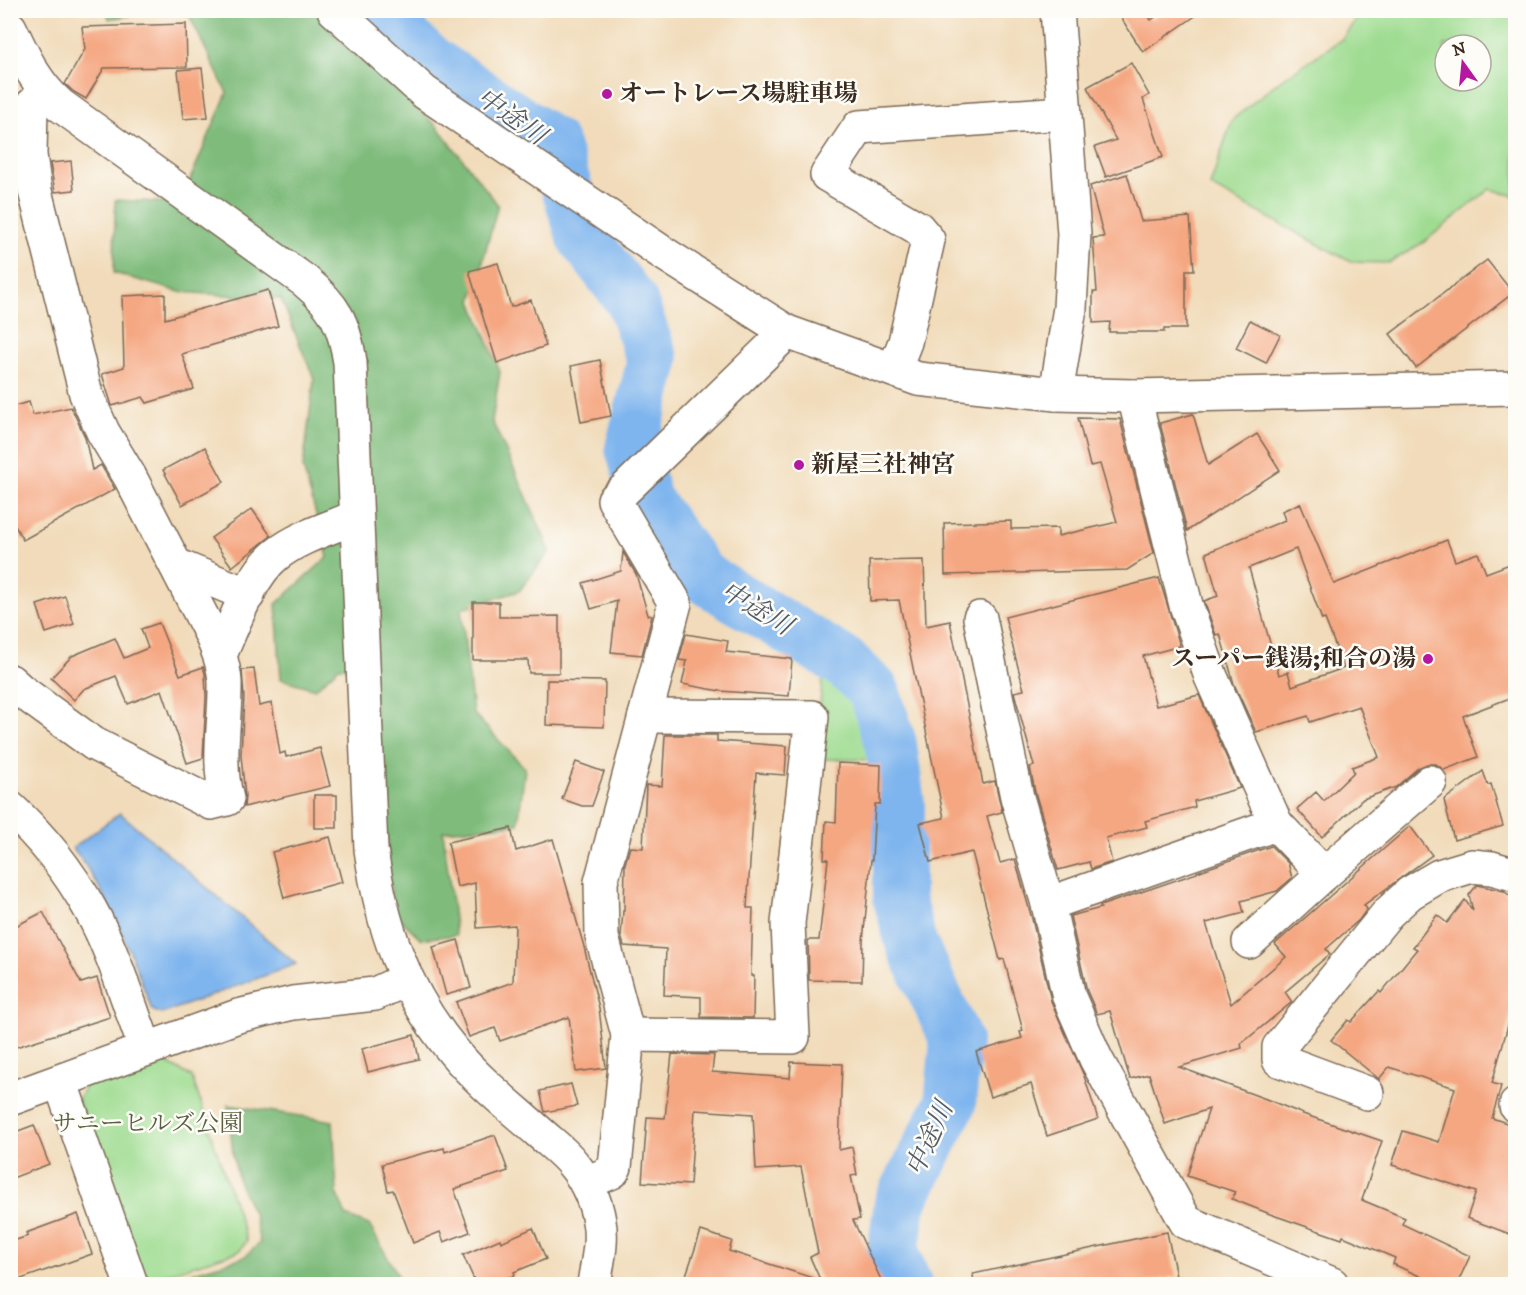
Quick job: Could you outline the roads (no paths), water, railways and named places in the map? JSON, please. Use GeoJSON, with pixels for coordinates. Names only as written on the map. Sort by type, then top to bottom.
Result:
{"type":"FeatureCollection","features":[{"type":"Feature","properties":{"kind":"street"},"geometry":{"type":"LineString","coordinates":[[334,10],[424,92],[558,184],[787,332],[918,379],[1056,394],[1134,396],[1515,388]]}},
{"type":"Feature","properties":{"kind":"street"},"geometry":{"type":"LineString","coordinates":[[1056,394],[1070,308],[1074,234],[1057,10]]}},
{"type":"Feature","properties":{"kind":"street"},"geometry":{"type":"LineString","coordinates":[[10,28],[34,77],[46,92],[323,297],[337,316],[346,338],[348,354],[371,849],[384,922],[396,957],[407,979],[431,1022],[454,1052],[479,1079],[557,1148],[574,1165],[586,1183],[596,1209],[600,1232],[594,1284]]}},
{"type":"Feature","properties":{"kind":"street"},"geometry":{"type":"LineString","coordinates":[[10,681],[94,744],[211,803],[227,799],[222,764],[225,680],[220,655],[123,463],[103,432],[86,394],[32,173],[31,106],[46,92]]}},
{"type":"Feature","properties":{"kind":"street"},"geometry":{"type":"LineString","coordinates":[[894,370],[905,342],[928,240],[918,228],[827,175],[859,127],[1064,113]]}},
{"type":"Feature","properties":{"kind":"street"},"geometry":{"type":"LineString","coordinates":[[586,1183],[612,1172],[615,1167],[627,1035],[602,937],[601,882],[675,603],[614,500],[787,332]]}},
{"type":"Feature","properties":{"kind":"street"},"geometry":{"type":"LineString","coordinates":[[1134,396],[1186,605],[1211,677],[1276,824],[1324,874]]}},
{"type":"Feature","properties":{"kind":"street"},"geometry":{"type":"LineString","coordinates":[[220,655],[255,579],[265,565],[277,553],[292,544],[356,517]]}},
{"type":"Feature","properties":{"kind":"street"},"geometry":{"type":"LineString","coordinates":[[176,565],[248,595]]}},
{"type":"Feature","properties":{"kind":"street"},"geometry":{"type":"LineString","coordinates":[[980,618],[1017,797],[1048,904],[1069,997],[1096,1059],[1186,1222],[1332,1284]]}},
{"type":"Feature","properties":{"kind":"street"},"geometry":{"type":"LineString","coordinates":[[627,1035],[793,1037],[788,923],[812,717],[645,716]]}},
{"type":"Feature","properties":{"kind":"street"},"geometry":{"type":"LineString","coordinates":[[1249,942],[1430,782]]}},
{"type":"Feature","properties":{"kind":"street"},"geometry":{"type":"LineString","coordinates":[[10,808],[47,845],[91,910],[146,1049]]}},
{"type":"Feature","properties":{"kind":"street"},"geometry":{"type":"LineString","coordinates":[[1048,904],[1276,824]]}},
{"type":"Feature","properties":{"kind":"street"},"geometry":{"type":"LineString","coordinates":[[1367,1093],[1279,1060],[1279,1047],[1388,913],[1410,893],[1439,876],[1472,866],[1492,868],[1515,875]]}},
{"type":"Feature","properties":{"kind":"street"},"geometry":{"type":"LineString","coordinates":[[10,1099],[265,1008],[375,994],[407,979]]}},
{"type":"Feature","properties":{"kind":"street"},"geometry":{"type":"LineString","coordinates":[[60,1081],[131,1284]]}},
{"type":"Feature","properties":{"kind":"water"},"geometry":{"type":"Polygon","coordinates":[[[120,813],[296,964],[161,1014],[152,1010],[128,947],[109,906],[73,848],[120,813]]]}},
{"type":"Feature","properties":{"kind":"waterway","name":"中途川"},"geometry":{"type":"LineString","coordinates":[[374,10],[430,61],[552,143],[583,238],[632,302],[653,361],[631,448],[646,500],[701,576],[845,663],[874,691],[891,744],[899,804],[899,899],[911,943],[956,1040],[950,1104],[900,1203],[893,1253],[906,1284]]}},
{"type":"Feature","properties":{"kind":"place","name":"オートレース場駐車場"},"geometry":{"type":"Point","coordinates":[607,94]}},
{"type":"Feature","properties":{"kind":"place","name":"新屋三社神宮"},"geometry":{"type":"Point","coordinates":[799,465]}},
{"type":"Feature","properties":{"kind":"place","name":"スーパー銭湯;和合の湯"},"geometry":{"type":"Point","coordinates":[1428,659]}},
{"type":"Feature","properties":{"kind":"park label","name":"サニーヒルズ公園"},"geometry":{"type":"Point","coordinates":[148,1124]}}]}
